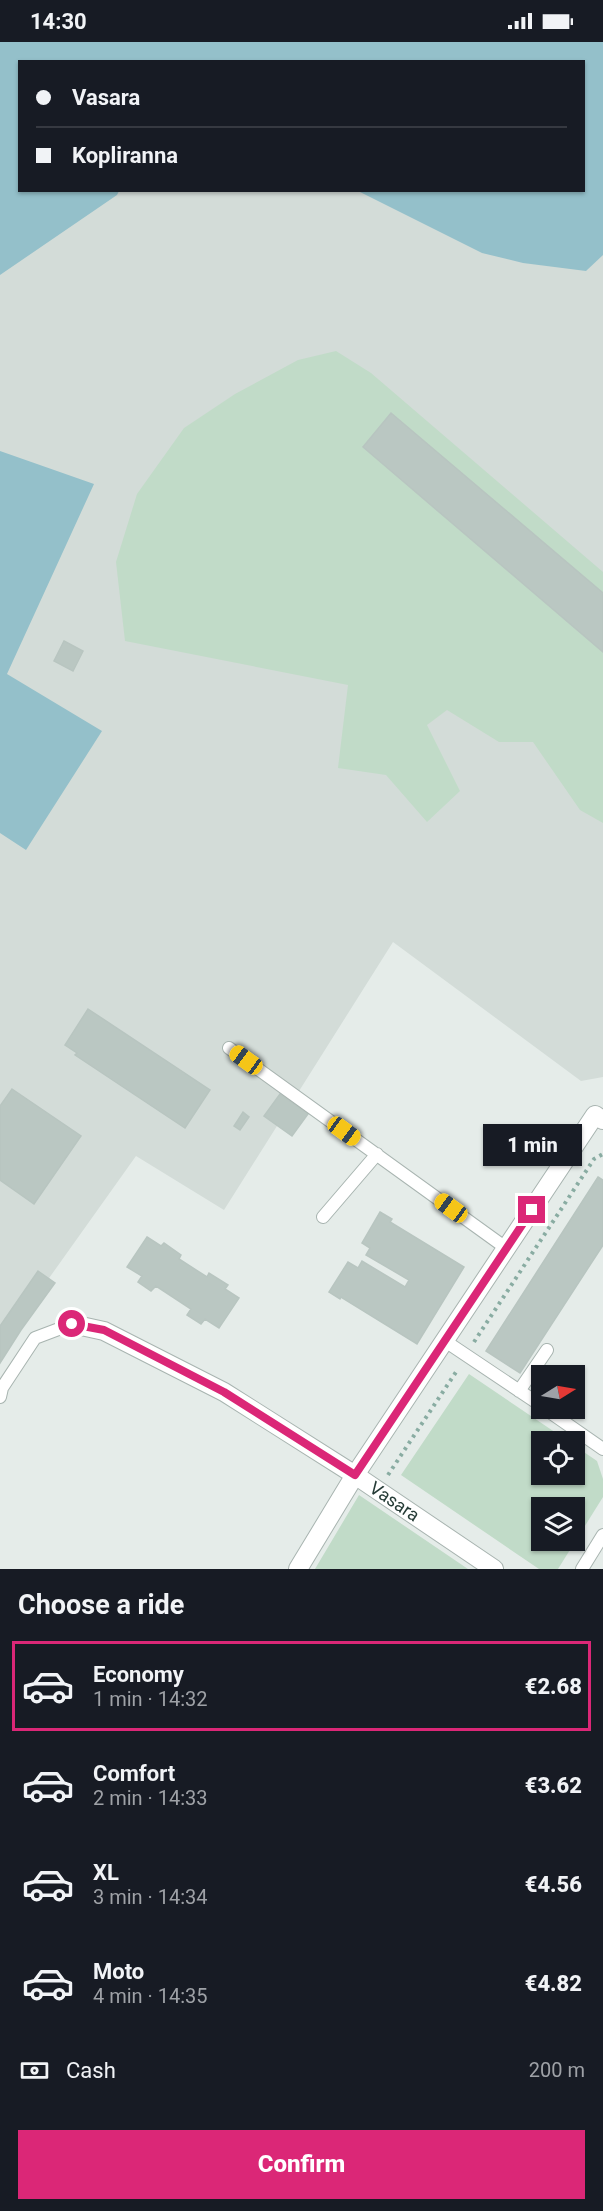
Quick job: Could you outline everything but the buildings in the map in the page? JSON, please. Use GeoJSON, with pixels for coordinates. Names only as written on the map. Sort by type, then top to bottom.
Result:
{"type":"FeatureCollection","features":[{"type":"Feature","properties":{"kind":"street"},"geometry":{"type":"LineString","coordinates":[[298,1569],[355,1475],[595,1115],[603,1120]]}},
{"type":"Feature","properties":{"kind":"street","name":"Vasara"},"geometry":{"type":"LineString","coordinates":[[72,1324],[104,1330],[224,1392],[355,1475],[494,1569]]}},
{"type":"Feature","properties":{"kind":"lane"},"geometry":{"type":"LineString","coordinates":[[229,1048],[506,1248]]}},
{"type":"Feature","properties":{"kind":"lane"},"geometry":{"type":"LineString","coordinates":[[323,1217],[377,1154]]}},
{"type":"Feature","properties":{"kind":"lane"},"geometry":{"type":"LineString","coordinates":[[0,1397],[2,1388],[35,1338],[72,1324]]}},
{"type":"Feature","properties":{"kind":"lane"},"geometry":{"type":"LineString","coordinates":[[445,1341],[531,1400]]}},
{"type":"Feature","properties":{"kind":"lane"},"geometry":{"type":"LineString","coordinates":[[519,1391],[548,1350]]}},
{"type":"Feature","properties":{"kind":"lane"},"geometry":{"type":"LineString","coordinates":[[559,1419],[603,1449]]}},
{"type":"Feature","properties":{"kind":"lane"},"geometry":{"type":"LineString","coordinates":[[582,1569],[603,1535]]}},
{"type":"Feature","properties":{"kind":"shaded area"},"geometry":{"type":"Polygon","coordinates":[[[0,42],[603,42],[603,1077],[581,1081],[393,942],[224,1210],[136,1156],[0,1347],[0,42]]]}},
{"type":"Feature","properties":{"kind":"green space"},"geometry":{"type":"Polygon","coordinates":[[[336,351],[371,373],[603,572],[603,593],[391,414],[363,447],[603,652],[603,823],[580,810],[533,742],[499,742],[447,710],[427,725],[460,791],[427,822],[386,775],[338,768],[348,685],[125,641],[116,562],[137,494],[184,428],[235,394],[298,360],[336,351]]]}},
{"type":"Feature","properties":{"kind":"green space"},"geometry":{"type":"Polygon","coordinates":[[[469,1374],[531,1416],[531,1419],[535,1419],[553,1431],[531,1431],[531,1485],[585,1485],[585,1453],[597,1461],[603,1479],[603,1497],[585,1526],[585,1497],[531,1497],[531,1551],[569,1551],[558,1569],[539,1569],[401,1475],[469,1374]]]}},
{"type":"Feature","properties":{"kind":"green space"},"geometry":{"type":"Polygon","coordinates":[[[359,1495],[468,1569],[315,1569],[359,1495]]]}},
{"type":"Feature","properties":{"kind":"water"},"geometry":{"type":"Polygon","coordinates":[[[0,42],[603,42],[603,255],[586,271],[523,263],[482,253],[360,192],[585,192],[585,60],[18,60],[18,192],[118,192],[0,275],[0,42]]]}},
{"type":"Feature","properties":{"kind":"water"},"geometry":{"type":"Polygon","coordinates":[[[0,451],[94,484],[7,674],[102,731],[26,850],[0,833],[0,451]]]}},
{"type":"Feature","properties":{"kind":"route"},"geometry":{"type":"LineString","coordinates":[[72,1324],[104,1330],[224,1392],[355,1475],[532,1210]]}}]}
